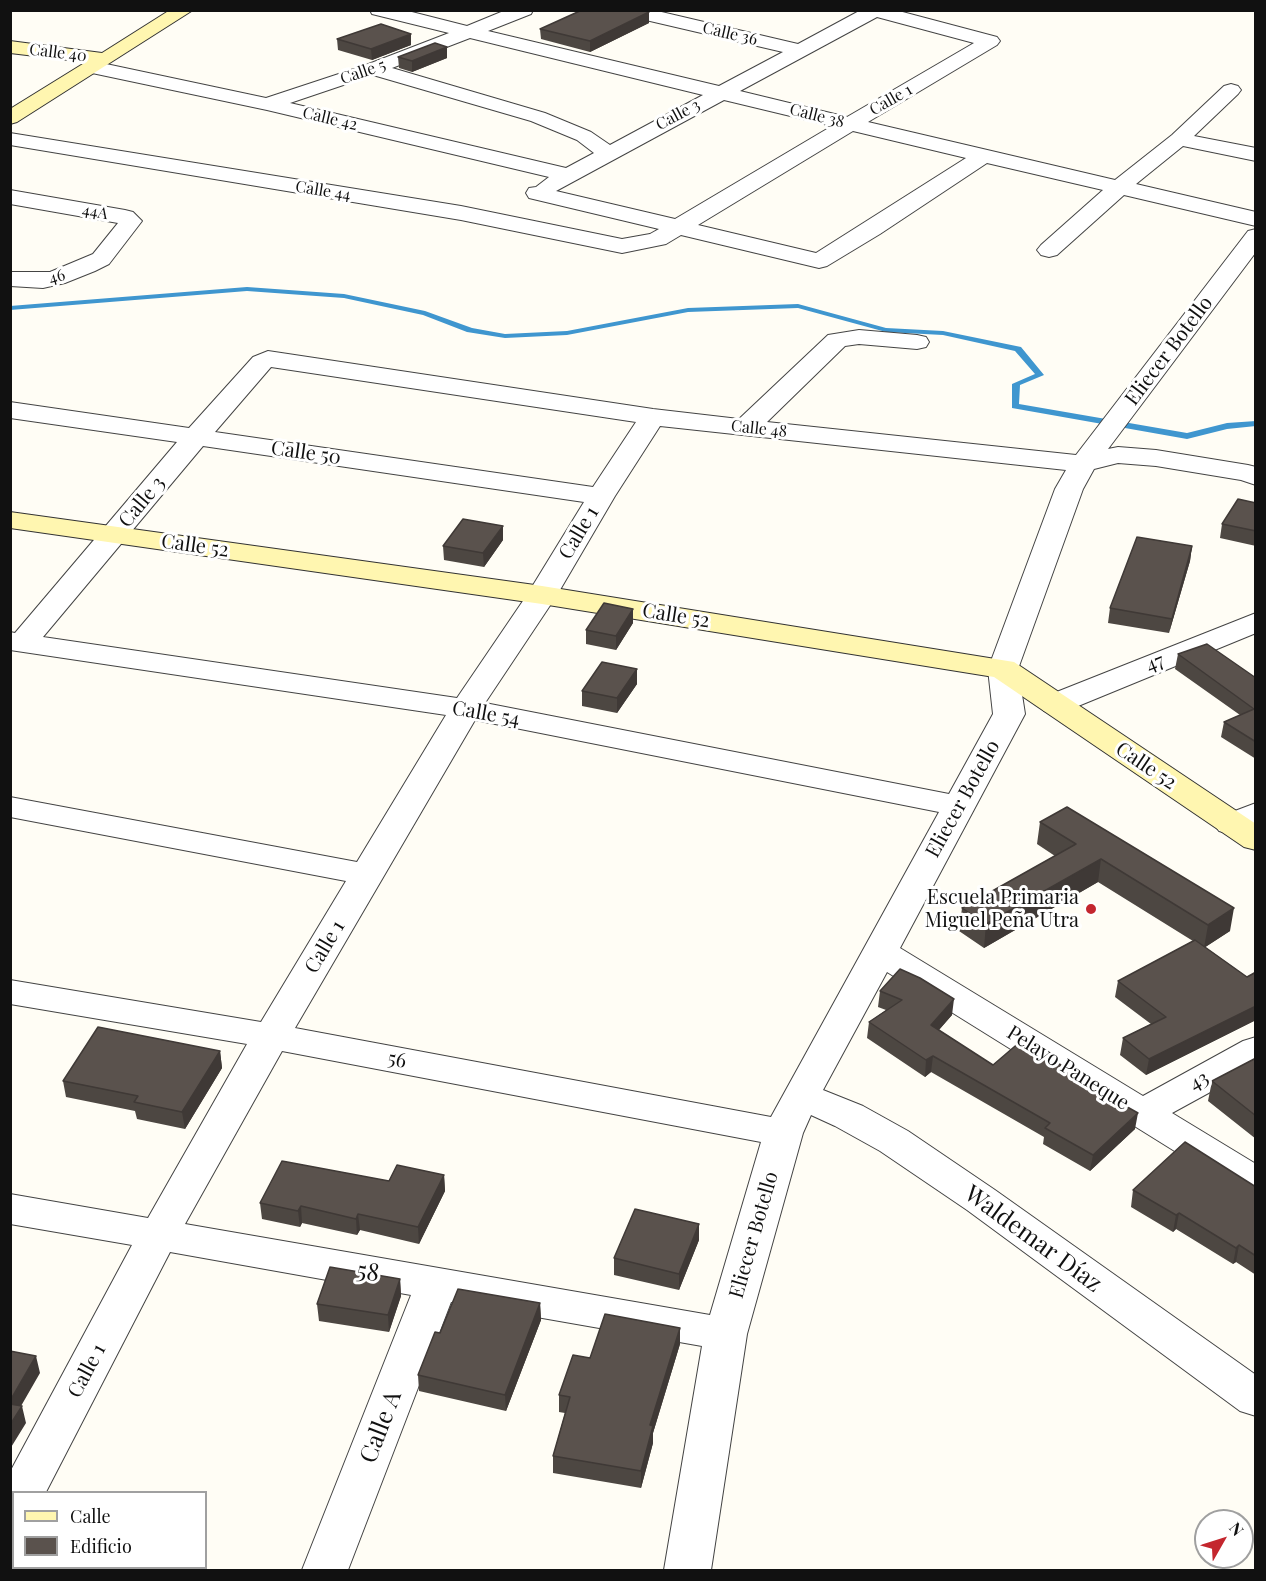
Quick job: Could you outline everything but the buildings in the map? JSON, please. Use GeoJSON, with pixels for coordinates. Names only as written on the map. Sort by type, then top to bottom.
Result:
{"type":"FeatureCollection","features":[{"type":"Feature","properties":{"kind":"street"},"geometry":{"type":"LineString","coordinates":[[10,118],[184,10]]}},
{"type":"Feature","properties":{"kind":"street","name":"Calle 38"},"geometry":{"type":"LineString","coordinates":[[379,10],[983,156],[1256,219]]}},
{"type":"Feature","properties":{"kind":"street","name":"Calle 5"},"geometry":{"type":"LineString","coordinates":[[267,105],[373,69],[524,10]]}},
{"type":"Feature","properties":{"kind":"street","name":"Calle 36"},"geometry":{"type":"LineString","coordinates":[[627,10],[799,50]]}},
{"type":"Feature","properties":{"kind":"street","name":"Calle 3"},"geometry":{"type":"LineString","coordinates":[[480,217],[567,175],[874,11]]}},
{"type":"Feature","properties":{"kind":"street","name":"Calle 1"},"geometry":{"type":"LineString","coordinates":[[635,245],[658,239],[990,41],[874,11]]}},
{"type":"Feature","properties":{"kind":"street","name":"Calle 40"},"geometry":{"type":"LineString","coordinates":[[10,47],[98,63]]}},
{"type":"Feature","properties":{"kind":"street","name":"Calle 42"},"geometry":{"type":"LineString","coordinates":[[98,63],[567,175]]}},
{"type":"Feature","properties":{"kind":"street"},"geometry":{"type":"LineString","coordinates":[[373,69],[538,117],[584,136],[608,153]]}},
{"type":"Feature","properties":{"kind":"street"},"geometry":{"type":"LineString","coordinates":[[1049,250],[1118,188],[1179,140],[1231,90]]}},
{"type":"Feature","properties":{"kind":"street","name":"Calle 44"},"geometry":{"type":"LineString","coordinates":[[10,139],[480,217],[622,246],[635,245]]}},
{"type":"Feature","properties":{"kind":"street"},"geometry":{"type":"LineString","coordinates":[[1179,140],[1256,155]]}},
{"type":"Feature","properties":{"kind":"street"},"geometry":{"type":"LineString","coordinates":[[521,199],[678,227],[819,261],[983,156]]}},
{"type":"Feature","properties":{"kind":"street","name":"44A"},"geometry":{"type":"LineString","coordinates":[[10,197],[130,219],[131,222],[101,259]]}},
{"type":"Feature","properties":{"kind":"street","name":"Eliecer Botello"},"geometry":{"type":"LineString","coordinates":[[688,1570],[726,1334],[783,1133],[1009,714],[1003,669],[1069,489],[1084,463],[1256,236]]}},
{"type":"Feature","properties":{"kind":"street","name":"46"},"geometry":{"type":"LineString","coordinates":[[10,279],[34,282],[57,278],[101,259]]}},
{"type":"Feature","properties":{"kind":"street"},"geometry":{"type":"LineString","coordinates":[[746,427],[837,340],[859,337],[917,342]]}},
{"type":"Feature","properties":{"kind":"street","name":"Calle 48"},"geometry":{"type":"LineString","coordinates":[[262,362],[276,359],[652,417],[1056,462],[1084,463],[1118,455],[1156,458],[1248,473],[1256,477]]}},
{"type":"Feature","properties":{"kind":"street","name":"Calle 3"},"geometry":{"type":"LineString","coordinates":[[17,641],[114,534],[262,362]]}},
{"type":"Feature","properties":{"kind":"street","name":"Calle 50"},"geometry":{"type":"LineString","coordinates":[[10,410],[601,496]]}},
{"type":"Feature","properties":{"kind":"street","name":"Calle 1"},"geometry":{"type":"LineString","coordinates":[[24,1491],[158,1236],[271,1036],[466,709],[542,595],[601,496],[652,417]]}},
{"type":"Feature","properties":{"kind":"street","name":"Calle 52"},"geometry":{"type":"LineString","coordinates":[[10,520],[542,595],[1003,669],[1055,705],[1247,826]]}},
{"type":"Feature","properties":{"kind":"street","name":"47"},"geometry":{"type":"LineString","coordinates":[[1055,705],[1256,622]]}},
{"type":"Feature","properties":{"kind":"street","name":"Calle 54"},"geometry":{"type":"LineString","coordinates":[[17,641],[466,709],[959,806]]}},
{"type":"Feature","properties":{"kind":"street"},"geometry":{"type":"LineString","coordinates":[[10,807],[368,874]]}},
{"type":"Feature","properties":{"kind":"street","name":"Pelayo Paneque"},"geometry":{"type":"LineString","coordinates":[[880,952],[1256,1183]]}},
{"type":"Feature","properties":{"kind":"street","name":"56"},"geometry":{"type":"LineString","coordinates":[[10,992],[271,1036],[783,1133]]}},
{"type":"Feature","properties":{"kind":"street","name":"43"},"geometry":{"type":"LineString","coordinates":[[1142,1113],[1256,1050]]}},
{"type":"Feature","properties":{"kind":"street","name":"Waldemar Díaz"},"geometry":{"type":"LineString","coordinates":[[801,1096],[849,1116],[904,1147],[1256,1399]]}},
{"type":"Feature","properties":{"kind":"street","name":"58"},"geometry":{"type":"LineString","coordinates":[[10,1209],[726,1334]]}},
{"type":"Feature","properties":{"kind":"street","name":"Calle A"},"geometry":{"type":"LineString","coordinates":[[325,1570],[437,1283]]}},
{"type":"Feature","properties":{"kind":"waterway"},"geometry":{"type":"LineString","coordinates":[[10,308],[247,289],[344,296],[425,313],[470,330],[505,336],[567,333],[688,310],[798,306],[886,330],[943,333],[1018,349],[1040,375],[1016,384],[1015,406],[1187,436],[1227,426],[1256,423]]}},
{"type":"Feature","properties":{"kind":"place","name":"Escuela Primaria Miguel Peña Utra"},"geometry":{"type":"Point","coordinates":[1091,909]}}]}
